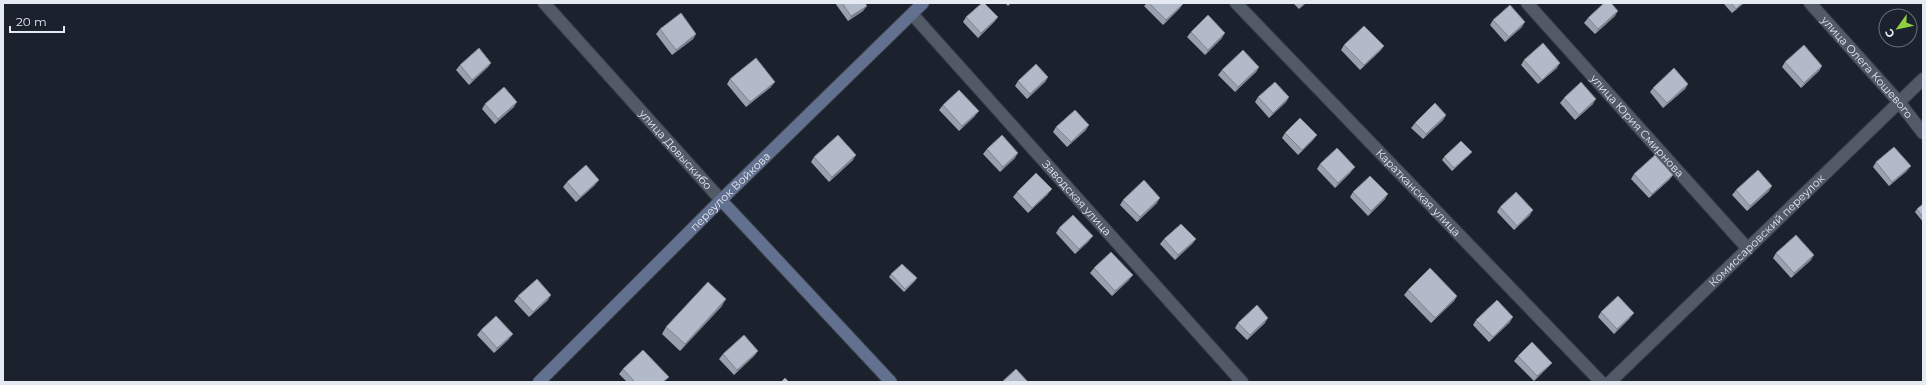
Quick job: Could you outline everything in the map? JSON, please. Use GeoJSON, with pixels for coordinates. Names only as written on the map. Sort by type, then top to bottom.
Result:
{"type":"FeatureCollection","features":[{"type":"Feature","properties":{"kind":"street","name":"улица Довыскибо"},"geometry":{"type":"LineString","coordinates":[[544,3],[721,200],[891,382]]}},
{"type":"Feature","properties":{"kind":"street","name":"переулок Войкова"},"geometry":{"type":"LineString","coordinates":[[539,382],[721,200],[923,3]]}},
{"type":"Feature","properties":{"kind":"street","name":"Каратканская улица"},"geometry":{"type":"LineString","coordinates":[[1236,3],[1601,382]]}},
{"type":"Feature","properties":{"kind":"street","name":"улица Юрия Смирнова"},"geometry":{"type":"LineString","coordinates":[[1527,3],[1748,249]]}},
{"type":"Feature","properties":{"kind":"street","name":"улица Олега Кошевого"},"geometry":{"type":"LineString","coordinates":[[1810,3],[1898,102],[1923,133]]}},
{"type":"Feature","properties":{"kind":"street","name":"Заводская улица"},"geometry":{"type":"LineString","coordinates":[[912,14],[1242,382]]}},
{"type":"Feature","properties":{"kind":"street","name":"Комиссаровский переулок"},"geometry":{"type":"LineString","coordinates":[[1610,382],[1923,79]]}},
{"type":"Feature","properties":{"kind":"building"},"geometry":{"type":"Polygon","coordinates":[[[842,3],[865,3],[867,6],[851,16],[842,3]]]}},
{"type":"Feature","properties":{"kind":"building"},"geometry":{"type":"Polygon","coordinates":[[[982,3],[984,3],[998,17],[981,33],[966,17],[982,3]]]}},
{"type":"Feature","properties":{"kind":"building"},"geometry":{"type":"Polygon","coordinates":[[[1149,3],[1181,3],[1183,4],[1166,20],[1149,3]]]}},
{"type":"Feature","properties":{"kind":"building"},"geometry":{"type":"Polygon","coordinates":[[[1604,3],[1611,3],[1618,11],[1598,29],[1588,18],[1604,3]]]}},
{"type":"Feature","properties":{"kind":"building"},"geometry":{"type":"Polygon","coordinates":[[[1731,3],[1742,3],[1736,9],[1731,3]]]}},
{"type":"Feature","properties":{"kind":"building"},"geometry":{"type":"Polygon","coordinates":[[[1510,5],[1525,22],[1509,37],[1493,20],[1510,5]]]}},
{"type":"Feature","properties":{"kind":"building"},"geometry":{"type":"Polygon","coordinates":[[[681,13],[696,34],[676,50],[660,29],[681,13]]]}},
{"type":"Feature","properties":{"kind":"building"},"geometry":{"type":"Polygon","coordinates":[[[1208,15],[1225,33],[1208,50],[1191,32],[1208,15]]]}},
{"type":"Feature","properties":{"kind":"building"},"geometry":{"type":"Polygon","coordinates":[[[1364,26],[1384,46],[1364,65],[1344,45],[1364,26]]]}},
{"type":"Feature","properties":{"kind":"building"},"geometry":{"type":"Polygon","coordinates":[[[1543,43],[1560,63],[1542,80],[1524,60],[1543,43]]]}},
{"type":"Feature","properties":{"kind":"building"},"geometry":{"type":"Polygon","coordinates":[[[1804,45],[1822,66],[1804,83],[1785,62],[1804,45]]]}},
{"type":"Feature","properties":{"kind":"building"},"geometry":{"type":"Polygon","coordinates":[[[479,48],[491,63],[472,80],[460,65],[479,48]]]}},
{"type":"Feature","properties":{"kind":"building"},"geometry":{"type":"Polygon","coordinates":[[[1243,50],[1259,67],[1238,87],[1222,70],[1243,50]]]}},
{"type":"Feature","properties":{"kind":"building"},"geometry":{"type":"Polygon","coordinates":[[[756,58],[775,82],[750,102],[730,79],[756,58]]]}},
{"type":"Feature","properties":{"kind":"building"},"geometry":{"type":"Polygon","coordinates":[[[1036,64],[1048,77],[1030,94],[1018,81],[1036,64]]]}},
{"type":"Feature","properties":{"kind":"building"},"geometry":{"type":"Polygon","coordinates":[[[1674,68],[1688,84],[1667,103],[1653,88],[1674,68]]]}},
{"type":"Feature","properties":{"kind":"building"},"geometry":{"type":"Polygon","coordinates":[[[1275,82],[1289,97],[1273,113],[1258,97],[1275,82]]]}},
{"type":"Feature","properties":{"kind":"building"},"geometry":{"type":"Polygon","coordinates":[[[1581,82],[1596,99],[1579,115],[1564,98],[1581,82]]]}},
{"type":"Feature","properties":{"kind":"building"},"geometry":{"type":"Polygon","coordinates":[[[504,87],[517,102],[498,119],[485,104],[504,87]]]}},
{"type":"Feature","properties":{"kind":"building"},"geometry":{"type":"Polygon","coordinates":[[[959,90],[979,111],[962,126],[943,105],[959,90]]]}},
{"type":"Feature","properties":{"kind":"building"},"geometry":{"type":"Polygon","coordinates":[[[1435,103],[1446,115],[1426,134],[1415,123],[1435,103]]]}},
{"type":"Feature","properties":{"kind":"building"},"geometry":{"type":"Polygon","coordinates":[[[1075,110],[1089,125],[1071,142],[1056,127],[1075,110]]]}},
{"type":"Feature","properties":{"kind":"building"},"geometry":{"type":"Polygon","coordinates":[[[1300,118],[1317,135],[1302,150],[1285,133],[1300,118]]]}},
{"type":"Feature","properties":{"kind":"building"},"geometry":{"type":"Polygon","coordinates":[[[838,135],[856,155],[832,177],[814,157],[838,135]]]}},
{"type":"Feature","properties":{"kind":"building"},"geometry":{"type":"Polygon","coordinates":[[[1002,135],[1018,153],[1003,167],[987,149],[1002,135]]]}},
{"type":"Feature","properties":{"kind":"building"},"geometry":{"type":"Polygon","coordinates":[[[1461,141],[1472,152],[1454,168],[1444,157],[1461,141]]]}},
{"type":"Feature","properties":{"kind":"building"},"geometry":{"type":"Polygon","coordinates":[[[1894,147],[1911,166],[1892,182],[1876,162],[1894,147]]]}},
{"type":"Feature","properties":{"kind":"building"},"geometry":{"type":"Polygon","coordinates":[[[1337,148],[1355,167],[1338,183],[1320,164],[1337,148]]]}},
{"type":"Feature","properties":{"kind":"building"},"geometry":{"type":"Polygon","coordinates":[[[1655,155],[1673,175],[1652,194],[1634,174],[1655,155]]]}},
{"type":"Feature","properties":{"kind":"building"},"geometry":{"type":"Polygon","coordinates":[[[586,165],[599,180],[580,197],[567,182],[586,165]]]}},
{"type":"Feature","properties":{"kind":"building"},"geometry":{"type":"Polygon","coordinates":[[[1758,170],[1772,186],[1750,206],[1736,190],[1758,170]]]}},
{"type":"Feature","properties":{"kind":"building"},"geometry":{"type":"Polygon","coordinates":[[[1036,173],[1052,189],[1032,208],[1017,192],[1036,173]]]}},
{"type":"Feature","properties":{"kind":"building"},"geometry":{"type":"Polygon","coordinates":[[[1370,176],[1388,194],[1371,211],[1353,192],[1370,176]]]}},
{"type":"Feature","properties":{"kind":"building"},"geometry":{"type":"Polygon","coordinates":[[[1144,180],[1160,198],[1140,217],[1123,200],[1144,180]]]}},
{"type":"Feature","properties":{"kind":"building"},"geometry":{"type":"Polygon","coordinates":[[[1516,192],[1533,210],[1517,226],[1500,207],[1516,192]]]}},
{"type":"Feature","properties":{"kind":"building"},"geometry":{"type":"Polygon","coordinates":[[[1923,204],[1923,217],[1917,209],[1923,204]]]}},
{"type":"Feature","properties":{"kind":"building"},"geometry":{"type":"Polygon","coordinates":[[[1073,215],[1093,236],[1079,249],[1059,228],[1073,215]]]}},
{"type":"Feature","properties":{"kind":"building"},"geometry":{"type":"Polygon","coordinates":[[[1181,224],[1196,239],[1178,255],[1164,239],[1181,224]]]}},
{"type":"Feature","properties":{"kind":"building"},"geometry":{"type":"Polygon","coordinates":[[[1796,235],[1814,255],[1794,273],[1776,253],[1796,235]]]}},
{"type":"Feature","properties":{"kind":"building"},"geometry":{"type":"Polygon","coordinates":[[[1111,252],[1133,275],[1115,291],[1094,268],[1111,252]]]}},
{"type":"Feature","properties":{"kind":"building"},"geometry":{"type":"Polygon","coordinates":[[[902,264],[917,278],[905,289],[891,274],[902,264]]]}},
{"type":"Feature","properties":{"kind":"building"},"geometry":{"type":"Polygon","coordinates":[[[1430,268],[1457,296],[1435,318],[1408,290],[1430,268]]]}},
{"type":"Feature","properties":{"kind":"building"},"geometry":{"type":"Polygon","coordinates":[[[537,279],[551,295],[533,312],[518,296],[537,279]]]}},
{"type":"Feature","properties":{"kind":"building"},"geometry":{"type":"Polygon","coordinates":[[[708,282],[726,299],[685,344],[666,327],[708,282]]]}},
{"type":"Feature","properties":{"kind":"building"},"geometry":{"type":"Polygon","coordinates":[[[1618,296],[1634,313],[1617,329],[1601,312],[1618,296]]]}},
{"type":"Feature","properties":{"kind":"building"},"geometry":{"type":"Polygon","coordinates":[[[1497,300],[1513,317],[1493,337],[1476,320],[1497,300]]]}},
{"type":"Feature","properties":{"kind":"building"},"geometry":{"type":"Polygon","coordinates":[[[1257,305],[1268,318],[1250,335],[1238,323],[1257,305]]]}},
{"type":"Feature","properties":{"kind":"building"},"geometry":{"type":"Polygon","coordinates":[[[496,316],[513,334],[497,348],[481,330],[496,316]]]}},
{"type":"Feature","properties":{"kind":"building"},"geometry":{"type":"Polygon","coordinates":[[[744,335],[758,351],[737,370],[723,354],[744,335]]]}},
{"type":"Feature","properties":{"kind":"building"},"geometry":{"type":"Polygon","coordinates":[[[1532,342],[1552,363],[1537,376],[1518,356],[1532,342]]]}},
{"type":"Feature","properties":{"kind":"building"},"geometry":{"type":"Polygon","coordinates":[[[643,350],[669,377],[663,382],[635,382],[623,369],[643,350]]]}},
{"type":"Feature","properties":{"kind":"building"},"geometry":{"type":"Polygon","coordinates":[[[1016,369],[1028,382],[1002,382],[1016,369]]]}},
{"type":"Feature","properties":{"kind":"building"},"geometry":{"type":"Polygon","coordinates":[[[785,378],[789,382],[781,382],[785,378]]]}}]}
